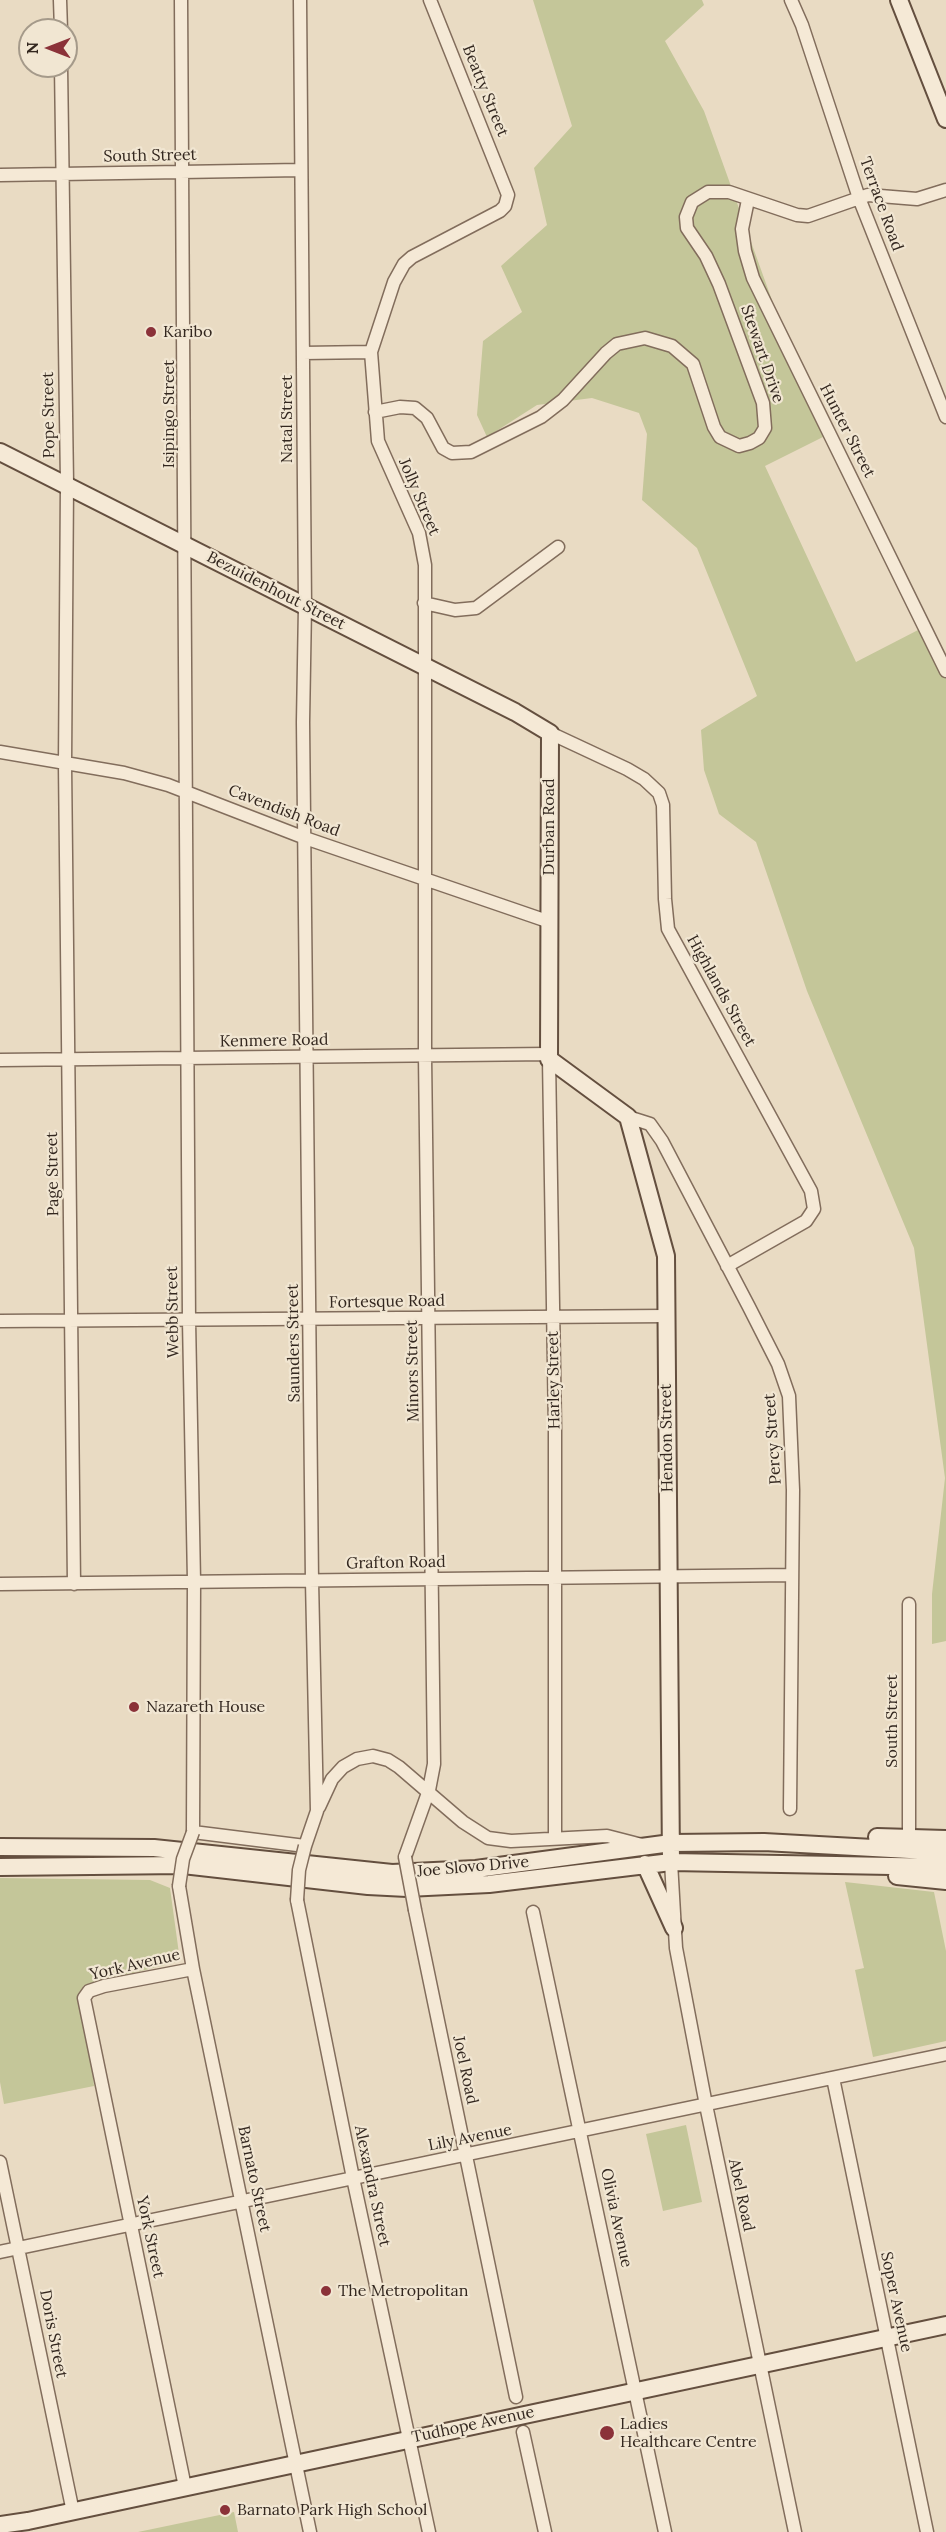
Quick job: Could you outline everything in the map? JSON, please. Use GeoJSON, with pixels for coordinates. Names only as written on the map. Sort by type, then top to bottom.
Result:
{"type":"FeatureCollection","features":[{"type":"Feature","properties":{"kind":"street"},"geometry":{"type":"LineString","coordinates":[[60,0],[61,18]]}},
{"type":"Feature","properties":{"kind":"street","name":"Isipingo Street"},"geometry":{"type":"LineString","coordinates":[[181,0],[186,791]]}},
{"type":"Feature","properties":{"kind":"street","name":"Natal Street"},"geometry":{"type":"LineString","coordinates":[[300,0],[305,837]]}},
{"type":"Feature","properties":{"kind":"street","name":"Beatty Street"},"geometry":{"type":"LineString","coordinates":[[430,0],[508,195]]}},
{"type":"Feature","properties":{"kind":"street","name":"Terrace Road"},"geometry":{"type":"LineString","coordinates":[[791,0],[802,25],[859,198],[946,417]]}},
{"type":"Feature","properties":{"kind":"street"},"geometry":{"type":"LineString","coordinates":[[899,0],[946,119]]}},
{"type":"Feature","properties":{"kind":"street","name":"Pope Street"},"geometry":{"type":"LineString","coordinates":[[61,78],[67,483],[64,764]]}},
{"type":"Feature","properties":{"kind":"street","name":"South Street"},"geometry":{"type":"LineString","coordinates":[[0,175],[300,170]]}},
{"type":"Feature","properties":{"kind":"street"},"geometry":{"type":"LineString","coordinates":[[748,200],[797,215],[808,216],[877,194],[924,198],[946,190]]}},
{"type":"Feature","properties":{"kind":"street","name":"Stewart Drive"},"geometry":{"type":"LineString","coordinates":[[375,412],[400,407],[415,408],[427,418],[443,448],[452,453],[471,452],[541,417],[563,400],[617,344],[645,338],[672,346],[693,364],[714,426],[720,437],[739,446],[759,438],[765,428],[763,403],[719,284],[706,256],[687,228],[686,217],[692,202],[708,192],[729,192],[748,200]]}},
{"type":"Feature","properties":{"kind":"street","name":"Jolly Street"},"geometry":{"type":"LineString","coordinates":[[424,880],[425,566],[420,533],[383,454],[375,412],[371,352],[394,282],[404,264],[412,257],[500,211],[505,206],[508,195]]}},
{"type":"Feature","properties":{"kind":"street","name":"Hunter Street"},"geometry":{"type":"LineString","coordinates":[[748,200],[742,229],[745,251],[753,278],[946,671]]}},
{"type":"Feature","properties":{"kind":"street"},"geometry":{"type":"LineString","coordinates":[[303,353],[371,352]]}},
{"type":"Feature","properties":{"kind":"street","name":"Bezuidenhout Street"},"geometry":{"type":"LineString","coordinates":[[0,452],[67,483],[186,546],[515,712],[550,733]]}},
{"type":"Feature","properties":{"kind":"street"},"geometry":{"type":"LineString","coordinates":[[424,603],[455,610],[476,608],[558,548]]}},
{"type":"Feature","properties":{"kind":"street","name":"Durban Road"},"geometry":{"type":"LineString","coordinates":[[550,733],[550,922]]}},
{"type":"Feature","properties":{"kind":"street","name":"Highlands Street"},"geometry":{"type":"LineString","coordinates":[[550,733],[627,769],[644,779],[660,793],[663,805],[668,929],[811,1191],[814,1209],[806,1221],[727,1266]]}},
{"type":"Feature","properties":{"kind":"street","name":"Cavendish Road"},"geometry":{"type":"LineString","coordinates":[[0,752],[124,773],[186,791],[424,880],[550,922]]}},
{"type":"Feature","properties":{"kind":"street","name":"Page Street"},"geometry":{"type":"LineString","coordinates":[[64,764],[74,1584]]}},
{"type":"Feature","properties":{"kind":"street","name":"Webb Street"},"geometry":{"type":"LineString","coordinates":[[186,791],[189,1320],[194,1581],[193,1833]]}},
{"type":"Feature","properties":{"kind":"street","name":"Saunders Street"},"geometry":{"type":"LineString","coordinates":[[305,837],[312,1581],[320,1805],[305,1846]]}},
{"type":"Feature","properties":{"kind":"street","name":"Minors Street"},"geometry":{"type":"LineString","coordinates":[[405,1857],[430,1794],[434,1764],[424,880]]}},
{"type":"Feature","properties":{"kind":"street","name":"Harley Street"},"geometry":{"type":"LineString","coordinates":[[550,922],[555,1838]]}},
{"type":"Feature","properties":{"kind":"street"},"geometry":{"type":"LineString","coordinates":[[549,1057],[628,1117]]}},
{"type":"Feature","properties":{"kind":"street","name":"Kenmere Road"},"geometry":{"type":"LineString","coordinates":[[0,1060],[549,1057]]}},
{"type":"Feature","properties":{"kind":"street","name":"Percy Street"},"geometry":{"type":"LineString","coordinates":[[628,1117],[650,1124],[662,1141],[778,1364],[789,1396],[793,1490],[790,1809]]}},
{"type":"Feature","properties":{"kind":"street","name":"Hendon Street"},"geometry":{"type":"LineString","coordinates":[[628,1117],[664,1244],[671,1862]]}},
{"type":"Feature","properties":{"kind":"street","name":"Fortesque Road"},"geometry":{"type":"LineString","coordinates":[[0,1321],[666,1316]]}},
{"type":"Feature","properties":{"kind":"street","name":"Grafton Road"},"geometry":{"type":"LineString","coordinates":[[0,1584],[792,1575]]}},
{"type":"Feature","properties":{"kind":"street","name":"South Street"},"geometry":{"type":"LineString","coordinates":[[909,1604],[910,1852]]}},
{"type":"Feature","properties":{"kind":"street"},"geometry":{"type":"LineString","coordinates":[[320,1805],[351,1770],[368,1763],[383,1767],[430,1794],[488,1838],[511,1841],[607,1836],[644,1846]]}},
{"type":"Feature","properties":{"kind":"street"},"geometry":{"type":"LineString","coordinates":[[193,1833],[305,1846]]}},
{"type":"Feature","properties":{"kind":"street","name":"Barnato Street"},"geometry":{"type":"LineString","coordinates":[[193,1833],[183,1859],[180,1886],[193,1969],[310,2532]]}},
{"type":"Feature","properties":{"kind":"street"},"geometry":{"type":"LineString","coordinates":[[910,1852],[946,1839]]}},
{"type":"Feature","properties":{"kind":"street","name":"Joe Slovo Drive"},"geometry":{"type":"LineString","coordinates":[[0,1847],[154,1848],[392,1873],[476,1869],[671,1843],[826,1845],[910,1852],[946,1852]]}},
{"type":"Feature","properties":{"kind":"street","name":"Alexandra Street"},"geometry":{"type":"LineString","coordinates":[[305,1846],[299,1870],[297,1900],[353,2178],[429,2532]]}},
{"type":"Feature","properties":{"kind":"street","name":"Joe Slovo Drive"},"geometry":{"type":"LineString","coordinates":[[0,1867],[183,1865],[407,1888],[499,1883],[671,1862],[740,1861],[862,1866],[910,1852],[946,1867]]}},
{"type":"Feature","properties":{"kind":"street","name":"Joel Road"},"geometry":{"type":"LineString","coordinates":[[405,1857],[516,2397]]}},
{"type":"Feature","properties":{"kind":"street","name":"Abel Road"},"geometry":{"type":"LineString","coordinates":[[671,1862],[674,1928],[706,2105],[795,2532]]}},
{"type":"Feature","properties":{"kind":"street"},"geometry":{"type":"LineString","coordinates":[[645,1864],[674,1928]]}},
{"type":"Feature","properties":{"kind":"street"},"geometry":{"type":"LineString","coordinates":[[862,1866],[888,1875],[946,1881]]}},
{"type":"Feature","properties":{"kind":"street","name":"Olivia Avenue"},"geometry":{"type":"LineString","coordinates":[[533,1912],[665,2532]]}},
{"type":"Feature","properties":{"kind":"street","name":"York Avenue"},"geometry":{"type":"LineString","coordinates":[[85,1994],[104,1986],[193,1969]]}},
{"type":"Feature","properties":{"kind":"street","name":"York Street"},"geometry":{"type":"LineString","coordinates":[[85,1994],[89,2029],[185,2487]]}},
{"type":"Feature","properties":{"kind":"street","name":"Lily Avenue"},"geometry":{"type":"LineString","coordinates":[[0,2252],[946,2054]]}},
{"type":"Feature","properties":{"kind":"street","name":"Soper Avenue"},"geometry":{"type":"LineString","coordinates":[[833,2078],[927,2532]]}},
{"type":"Feature","properties":{"kind":"street","name":"Doris Street"},"geometry":{"type":"LineString","coordinates":[[0,2162],[73,2512]]}},
{"type":"Feature","properties":{"kind":"street","name":"Tudhope Avenue"},"geometry":{"type":"LineString","coordinates":[[0,2524],[29,2527],[73,2512],[185,2487],[946,2325]]}},
{"type":"Feature","properties":{"kind":"street"},"geometry":{"type":"LineString","coordinates":[[523,2432],[545,2532]]}},
{"type":"Feature","properties":{"kind":"green space"},"geometry":{"type":"Polygon","coordinates":[[[533,0],[702,0],[704,5],[665,41],[704,111],[801,381],[831,433],[765,466],[856,662],[920,629],[946,679],[946,1641],[932,1644],[932,1594],[945,1478],[914,1248],[807,991],[756,842],[719,814],[704,770],[701,730],[757,696],[697,548],[642,500],[647,434],[639,413],[592,398],[537,405],[487,437],[477,415],[483,341],[522,312],[501,266],[547,225],[534,168],[572,126],[533,0]]]}},
{"type":"Feature","properties":{"kind":"green space"},"geometry":{"type":"Polygon","coordinates":[[[0,1878],[150,1880],[170,1888],[180,1961],[83,1986],[94,2086],[4,2104],[0,2082],[0,1878]]]}},
{"type":"Feature","properties":{"kind":"green space"},"geometry":{"type":"Polygon","coordinates":[[[845,1882],[934,1892],[946,1951],[946,2041],[873,2057],[855,1970],[864,1968],[845,1882]]]}},
{"type":"Feature","properties":{"kind":"green space"},"geometry":{"type":"Polygon","coordinates":[[[686,2125],[702,2202],[663,2211],[646,2134],[686,2125]]]}},
{"type":"Feature","properties":{"kind":"green space"},"geometry":{"type":"Polygon","coordinates":[[[234,2512],[238,2532],[138,2532],[234,2512]]]}},
{"type":"Feature","properties":{"kind":"place","name":"Karibo"},"geometry":{"type":"Point","coordinates":[151,332]}},
{"type":"Feature","properties":{"kind":"place","name":"Nazareth House"},"geometry":{"type":"Point","coordinates":[134,1707]}},
{"type":"Feature","properties":{"kind":"place","name":"The Metropolitan"},"geometry":{"type":"Point","coordinates":[326,2291]}},
{"type":"Feature","properties":{"kind":"place","name":"Ladies Healthcare Centre"},"geometry":{"type":"Point","coordinates":[607,2433]}},
{"type":"Feature","properties":{"kind":"place","name":"Barnato Park High School"},"geometry":{"type":"Point","coordinates":[225,2510]}}]}
